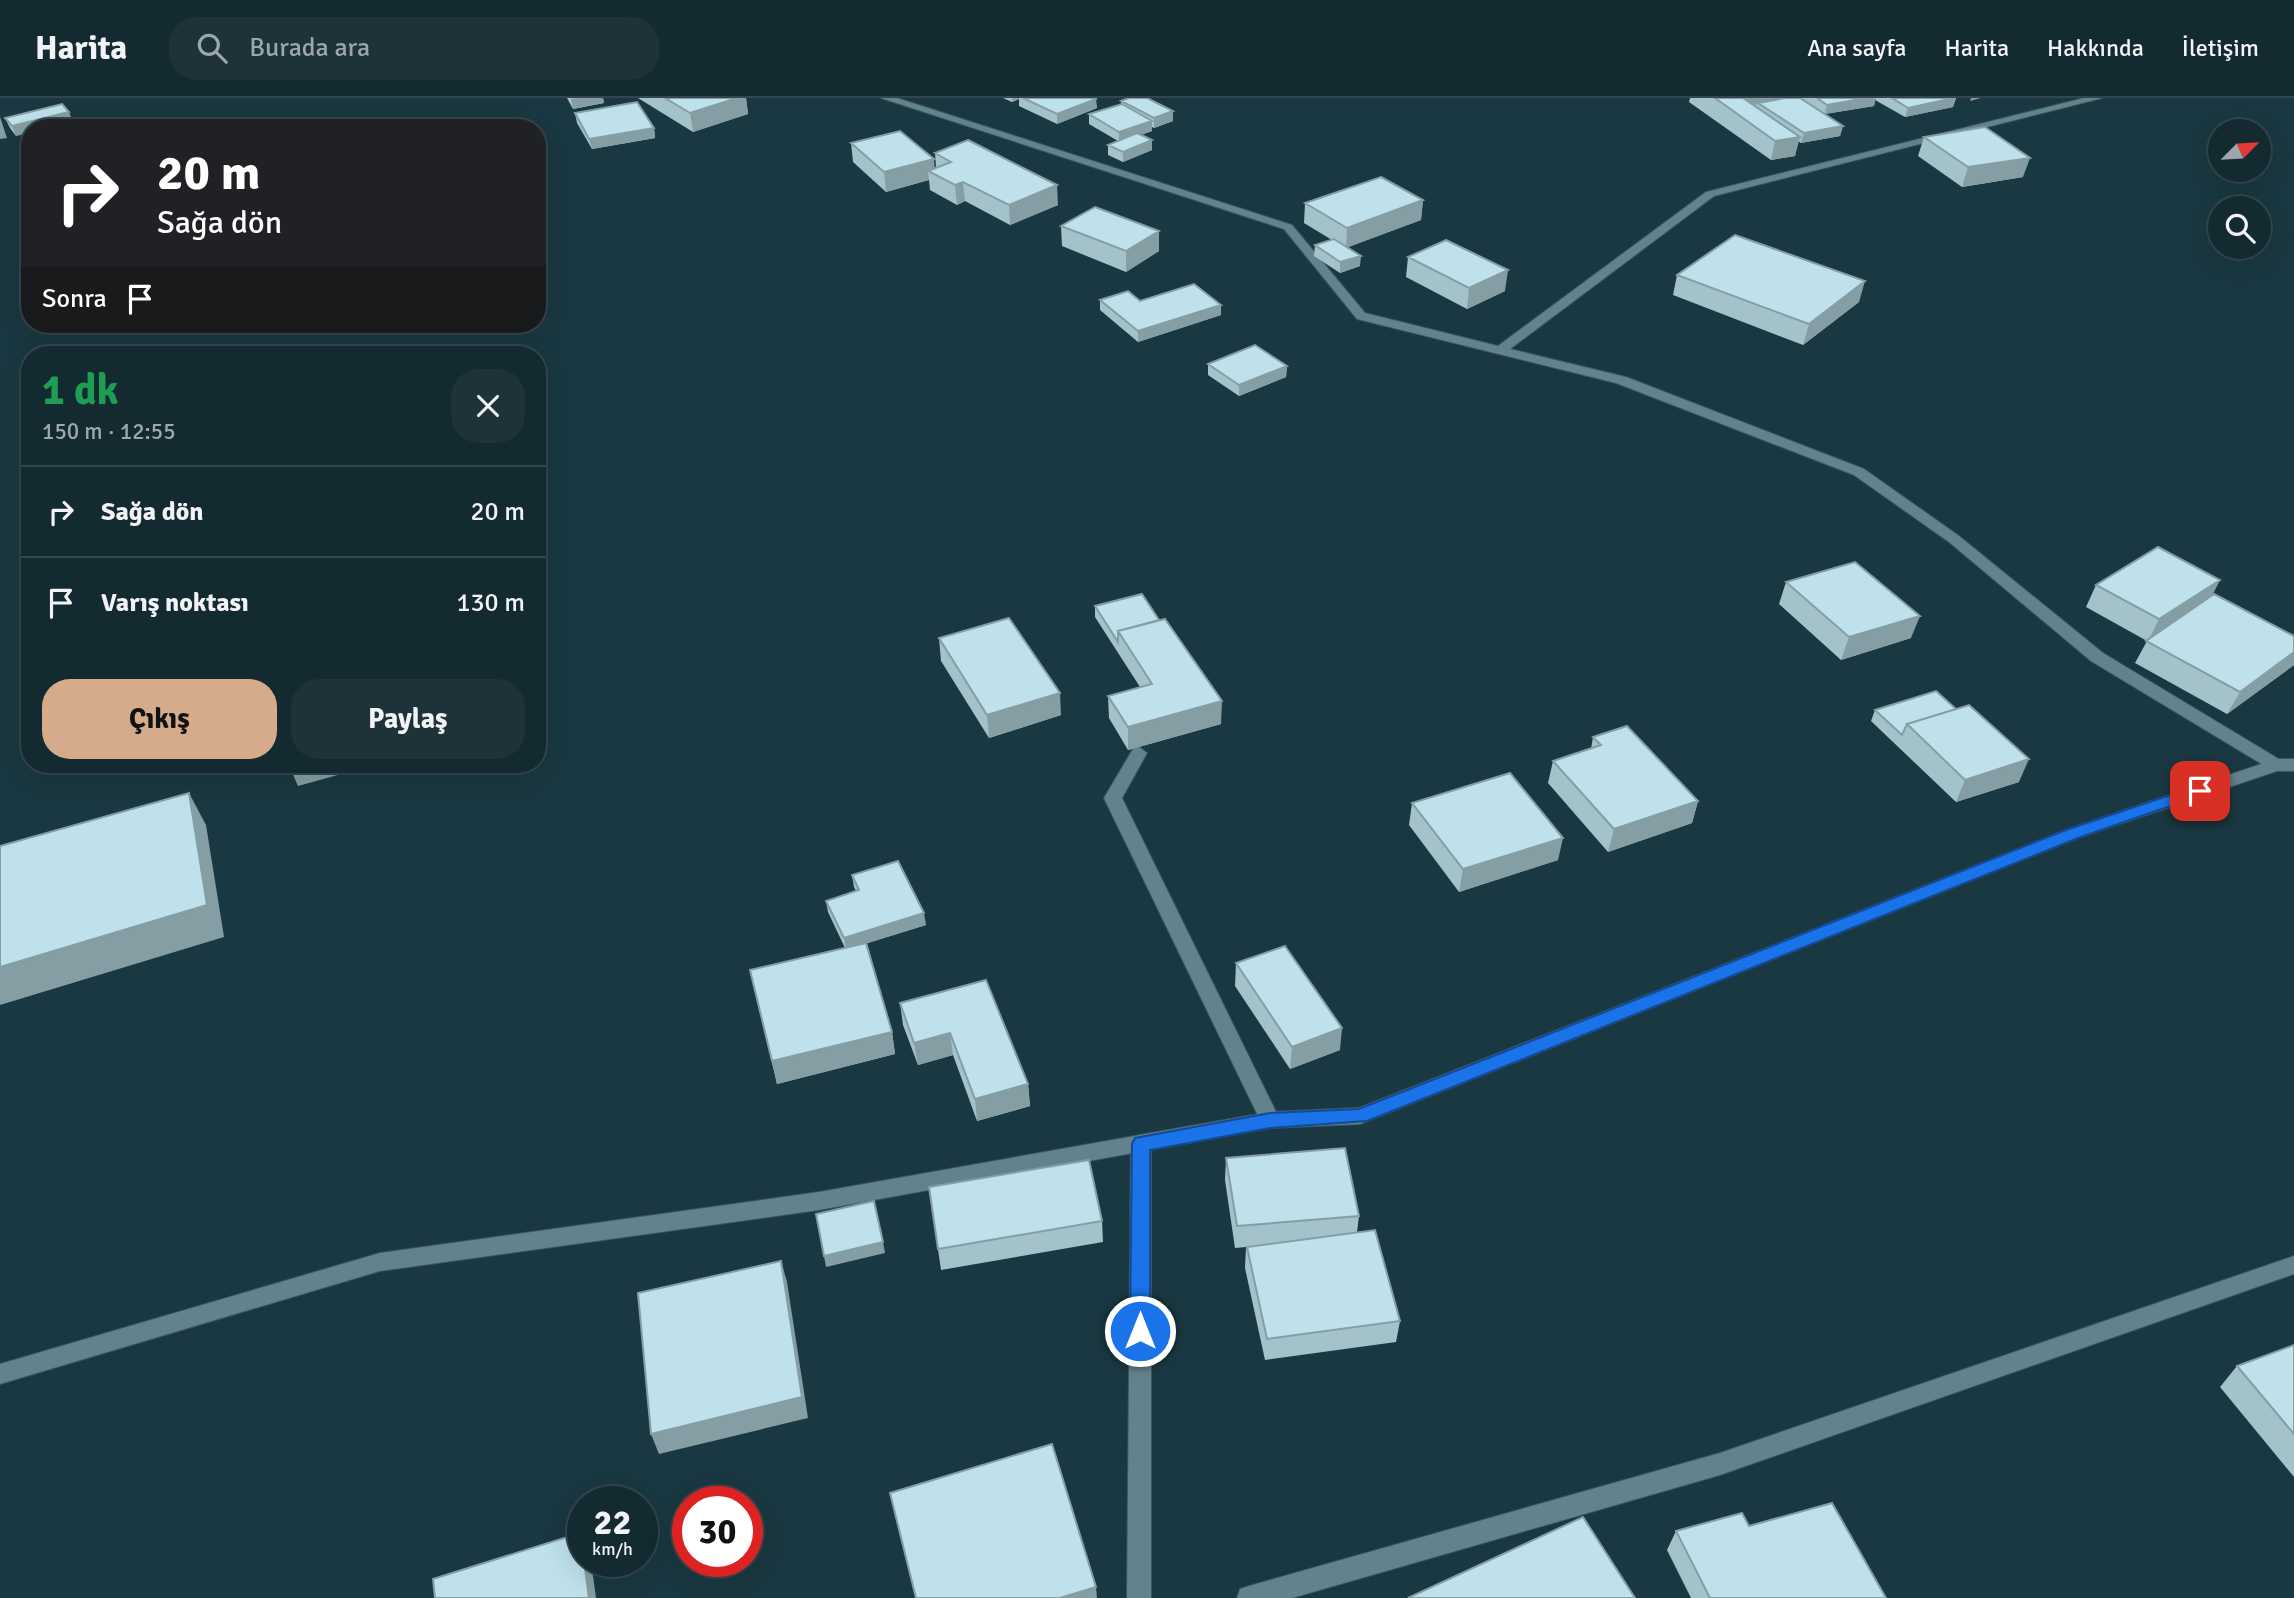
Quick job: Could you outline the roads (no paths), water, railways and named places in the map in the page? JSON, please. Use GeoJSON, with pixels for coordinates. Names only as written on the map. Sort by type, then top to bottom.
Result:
{"type":"FeatureCollection","features":[{"type":"Feature","properties":{"kind":"street"},"geometry":{"type":"LineString","coordinates":[[886,98],[1124,172],[1288,227],[1361,316],[1622,380],[1859,472],[1954,539],[2096,657],[2285,765]]}},
{"type":"Feature","properties":{"kind":"street"},"geometry":{"type":"LineString","coordinates":[[1499,351],[1710,194],[2097,98]]}},
{"type":"Feature","properties":{"kind":"street"},"geometry":{"type":"LineString","coordinates":[[1139,753],[1113,798],[1270,1120]]}},
{"type":"Feature","properties":{"kind":"street"},"geometry":{"type":"LineString","coordinates":[[0,1374],[380,1262],[819,1201],[1270,1120],[1360,1116],[2072,834],[2285,765]]}},
{"type":"Feature","properties":{"kind":"street"},"geometry":{"type":"LineString","coordinates":[[1139,1598],[1141,1144]]}},
{"type":"Feature","properties":{"kind":"street"},"geometry":{"type":"LineString","coordinates":[[1249,1598],[1720,1464],[2294,1265]]}}]}
